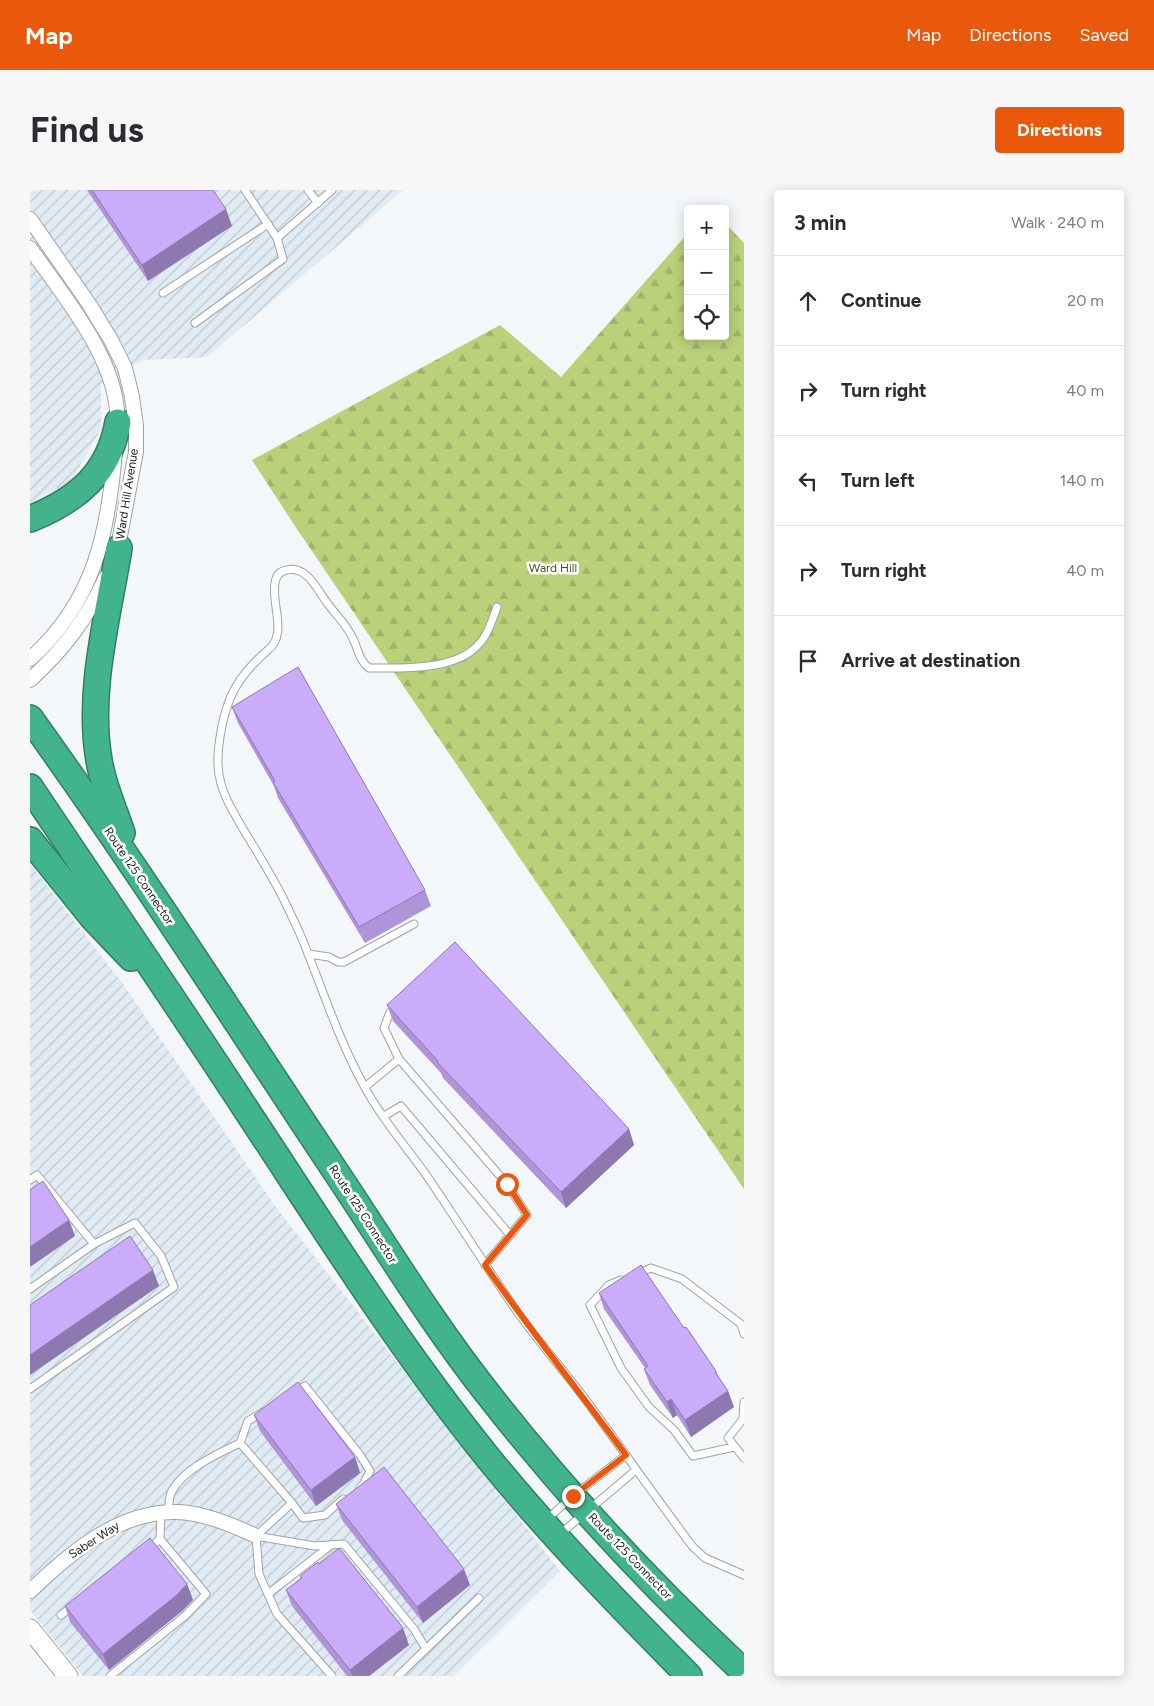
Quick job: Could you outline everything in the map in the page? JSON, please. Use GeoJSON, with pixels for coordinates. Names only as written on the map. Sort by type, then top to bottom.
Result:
{"type":"FeatureCollection","features":[{"type":"Feature","properties":{"kind":"highway"},"geometry":{"type":"LineString","coordinates":[[30,519],[58,507],[86,486],[106,459],[115,440],[118,422]]}},
{"type":"Feature","properties":{"kind":"highway"},"geometry":{"type":"LineString","coordinates":[[119,548],[95,690],[98,760],[107,794],[139,875]]}},
{"type":"Feature","properties":{"kind":"highway","name":"Route 125 Connector"},"geometry":{"type":"LineString","coordinates":[[30,718],[82,790],[419,1297],[486,1392],[580,1504],[739,1667]]}},
{"type":"Feature","properties":{"kind":"highway"},"geometry":{"type":"LineString","coordinates":[[30,787],[400,1342],[488,1458],[550,1530],[603,1589],[689,1676]]}},
{"type":"Feature","properties":{"kind":"highway"},"geometry":{"type":"LineString","coordinates":[[30,840],[98,924],[175,1002]]}},
{"type":"Feature","properties":{"kind":"street","name":"Ward Hill Avenue"},"geometry":{"type":"LineString","coordinates":[[30,219],[89,304],[126,368],[136,426],[136,452],[119,548],[102,587],[75,634],[53,659],[30,680]]}},
{"type":"Feature","properties":{"kind":"street","name":"Ward Hill Avenue"},"geometry":{"type":"LineString","coordinates":[[30,248],[76,315],[105,364],[115,394],[118,422],[106,527],[97,560],[70,612],[48,643],[30,659]]}},
{"type":"Feature","properties":{"kind":"street","name":"Saber Way"},"geometry":{"type":"LineString","coordinates":[[30,1592],[62,1562],[94,1538],[123,1522],[150,1514],[164,1512],[192,1514],[232,1525],[256,1536]]}},
{"type":"Feature","properties":{"kind":"street"},"geometry":{"type":"LineString","coordinates":[[30,1629],[68,1676]]}},
{"type":"Feature","properties":{"kind":"lane"},"geometry":{"type":"LineString","coordinates":[[195,324],[283,259],[277,238],[246,190]]}},
{"type":"Feature","properties":{"kind":"lane"},"geometry":{"type":"LineString","coordinates":[[308,190],[318,203]]}},
{"type":"Feature","properties":{"kind":"lane"},"geometry":{"type":"LineString","coordinates":[[277,238],[332,190]]}},
{"type":"Feature","properties":{"kind":"lane"},"geometry":{"type":"LineString","coordinates":[[163,293],[268,224]]}},
{"type":"Feature","properties":{"kind":"lane"},"geometry":{"type":"LineString","coordinates":[[497,607],[487,633],[478,646],[469,653],[450,661],[422,667],[370,668],[364,664],[346,625],[314,584],[297,570],[282,570],[277,575],[274,591],[278,624],[277,638],[273,647],[256,660],[241,678],[230,696],[223,719],[218,749],[218,772],[224,795],[279,891],[308,954],[349,1058],[365,1087],[518,1313],[693,1547],[705,1558],[744,1575]]}},
{"type":"Feature","properties":{"kind":"lane"},"geometry":{"type":"LineString","coordinates":[[308,954],[329,957],[338,962],[344,962],[414,924]]}},
{"type":"Feature","properties":{"kind":"lane"},"geometry":{"type":"LineString","coordinates":[[390,1012],[384,1028],[399,1059],[507,1184],[527,1215],[485,1265]]}},
{"type":"Feature","properties":{"kind":"lane"},"geometry":{"type":"LineString","coordinates":[[365,1087],[399,1059]]}},
{"type":"Feature","properties":{"kind":"lane"},"geometry":{"type":"LineString","coordinates":[[384,1116],[401,1106],[510,1235]]}},
{"type":"Feature","properties":{"kind":"lane"},"geometry":{"type":"LineString","coordinates":[[30,1180],[37,1175],[94,1244]]}},
{"type":"Feature","properties":{"kind":"lane"},"geometry":{"type":"LineString","coordinates":[[30,1290],[94,1244],[134,1222],[161,1256],[174,1287],[30,1389]]}},
{"type":"Feature","properties":{"kind":"lane"},"geometry":{"type":"LineString","coordinates":[[634,1275],[651,1268],[682,1279],[741,1324],[744,1334]]}},
{"type":"Feature","properties":{"kind":"lane"},"geometry":{"type":"LineString","coordinates":[[626,1278],[609,1285],[590,1305],[621,1368],[649,1407],[674,1430],[693,1456],[734,1447]]}},
{"type":"Feature","properties":{"kind":"lane"},"geometry":{"type":"LineString","coordinates":[[240,1442],[303,1518],[325,1515],[363,1484],[370,1470],[305,1386],[289,1396]]}},
{"type":"Feature","properties":{"kind":"lane"},"geometry":{"type":"LineString","coordinates":[[744,1402],[743,1419],[728,1438],[744,1458]]}},
{"type":"Feature","properties":{"kind":"lane"},"geometry":{"type":"LineString","coordinates":[[145,1551],[160,1540],[164,1512],[171,1492],[182,1478],[201,1464],[240,1442],[248,1421],[273,1406]]}},
{"type":"Feature","properties":{"kind":"lane"},"geometry":{"type":"LineString","coordinates":[[550,1530],[580,1504],[626,1455]]}},
{"type":"Feature","properties":{"kind":"lane"},"geometry":{"type":"LineString","coordinates":[[550,1530],[580,1504],[636,1470]]}},
{"type":"Feature","properties":{"kind":"lane"},"geometry":{"type":"LineString","coordinates":[[256,1536],[292,1503]]}},
{"type":"Feature","properties":{"kind":"lane"},"geometry":{"type":"LineString","coordinates":[[256,1536],[315,1546],[344,1544],[414,1629],[426,1649]]}},
{"type":"Feature","properties":{"kind":"lane"},"geometry":{"type":"LineString","coordinates":[[256,1536],[259,1574],[277,1614],[332,1676]]}},
{"type":"Feature","properties":{"kind":"lane"},"geometry":{"type":"LineString","coordinates":[[110,1676],[186,1615],[206,1594],[160,1540]]}},
{"type":"Feature","properties":{"kind":"lane"},"geometry":{"type":"LineString","coordinates":[[268,1594],[331,1545]]}},
{"type":"Feature","properties":{"kind":"lane"},"geometry":{"type":"LineString","coordinates":[[61,1615],[84,1597]]}},
{"type":"Feature","properties":{"kind":"lane"},"geometry":{"type":"LineString","coordinates":[[398,1676],[479,1598]]}},
{"type":"Feature","properties":{"kind":"shaded area"},"geometry":{"type":"Polygon","coordinates":[[[30,190],[403,190],[207,357],[143,360],[101,384],[101,429],[71,481],[30,503],[30,190]]]}},
{"type":"Feature","properties":{"kind":"shaded area"},"geometry":{"type":"Polygon","coordinates":[[[30,864],[123,984],[275,1206],[560,1571],[454,1676],[83,1676],[30,1610],[30,864]]]}},
{"type":"Feature","properties":{"kind":"green space","name":"Ward Hill"},"geometry":{"type":"Polygon","coordinates":[[[729,227],[744,243],[744,1189],[252,460],[500,325],[561,377],[684,238],[684,340],[729,340],[729,227]]]}},
{"type":"Feature","properties":{"kind":"building"},"geometry":{"type":"Polygon","coordinates":[[[92,190],[213,190],[226,209],[142,265],[92,190]]]}},
{"type":"Feature","properties":{"kind":"building"},"geometry":{"type":"Polygon","coordinates":[[[298,667],[425,890],[359,927],[273,782],[275,781],[232,707],[298,667]]]}},
{"type":"Feature","properties":{"kind":"building"},"geometry":{"type":"Polygon","coordinates":[[[455,942],[629,1129],[561,1192],[437,1062],[387,1005],[455,942]]]}},
{"type":"Feature","properties":{"kind":"building"},"geometry":{"type":"Polygon","coordinates":[[[43,1181],[69,1220],[30,1247],[30,1190],[43,1181]]]}},
{"type":"Feature","properties":{"kind":"building"},"geometry":{"type":"Polygon","coordinates":[[[130,1236],[153,1270],[30,1355],[30,1305],[130,1236]]]}},
{"type":"Feature","properties":{"kind":"building"},"geometry":{"type":"Polygon","coordinates":[[[641,1265],[684,1328],[686,1327],[728,1391],[685,1420],[671,1399],[667,1402],[644,1369],[648,1366],[599,1293],[641,1265]]]}},
{"type":"Feature","properties":{"kind":"building"},"geometry":{"type":"Polygon","coordinates":[[[298,1382],[355,1457],[311,1490],[254,1415],[298,1382]]]}},
{"type":"Feature","properties":{"kind":"building"},"geometry":{"type":"Polygon","coordinates":[[[384,1467],[464,1569],[417,1607],[336,1504],[384,1467]]]}},
{"type":"Feature","properties":{"kind":"building"},"geometry":{"type":"Polygon","coordinates":[[[150,1538],[187,1584],[177,1595],[103,1654],[65,1606],[150,1538]]]}},
{"type":"Feature","properties":{"kind":"building"},"geometry":{"type":"Polygon","coordinates":[[[339,1548],[403,1628],[350,1670],[286,1590],[302,1578],[300,1576],[339,1548]]]}},
{"type":"Feature","properties":{"kind":"route"},"geometry":{"type":"LineString","coordinates":[[507,1184],[527,1215],[485,1265],[518,1313],[626,1455],[573,1496]]}}]}
